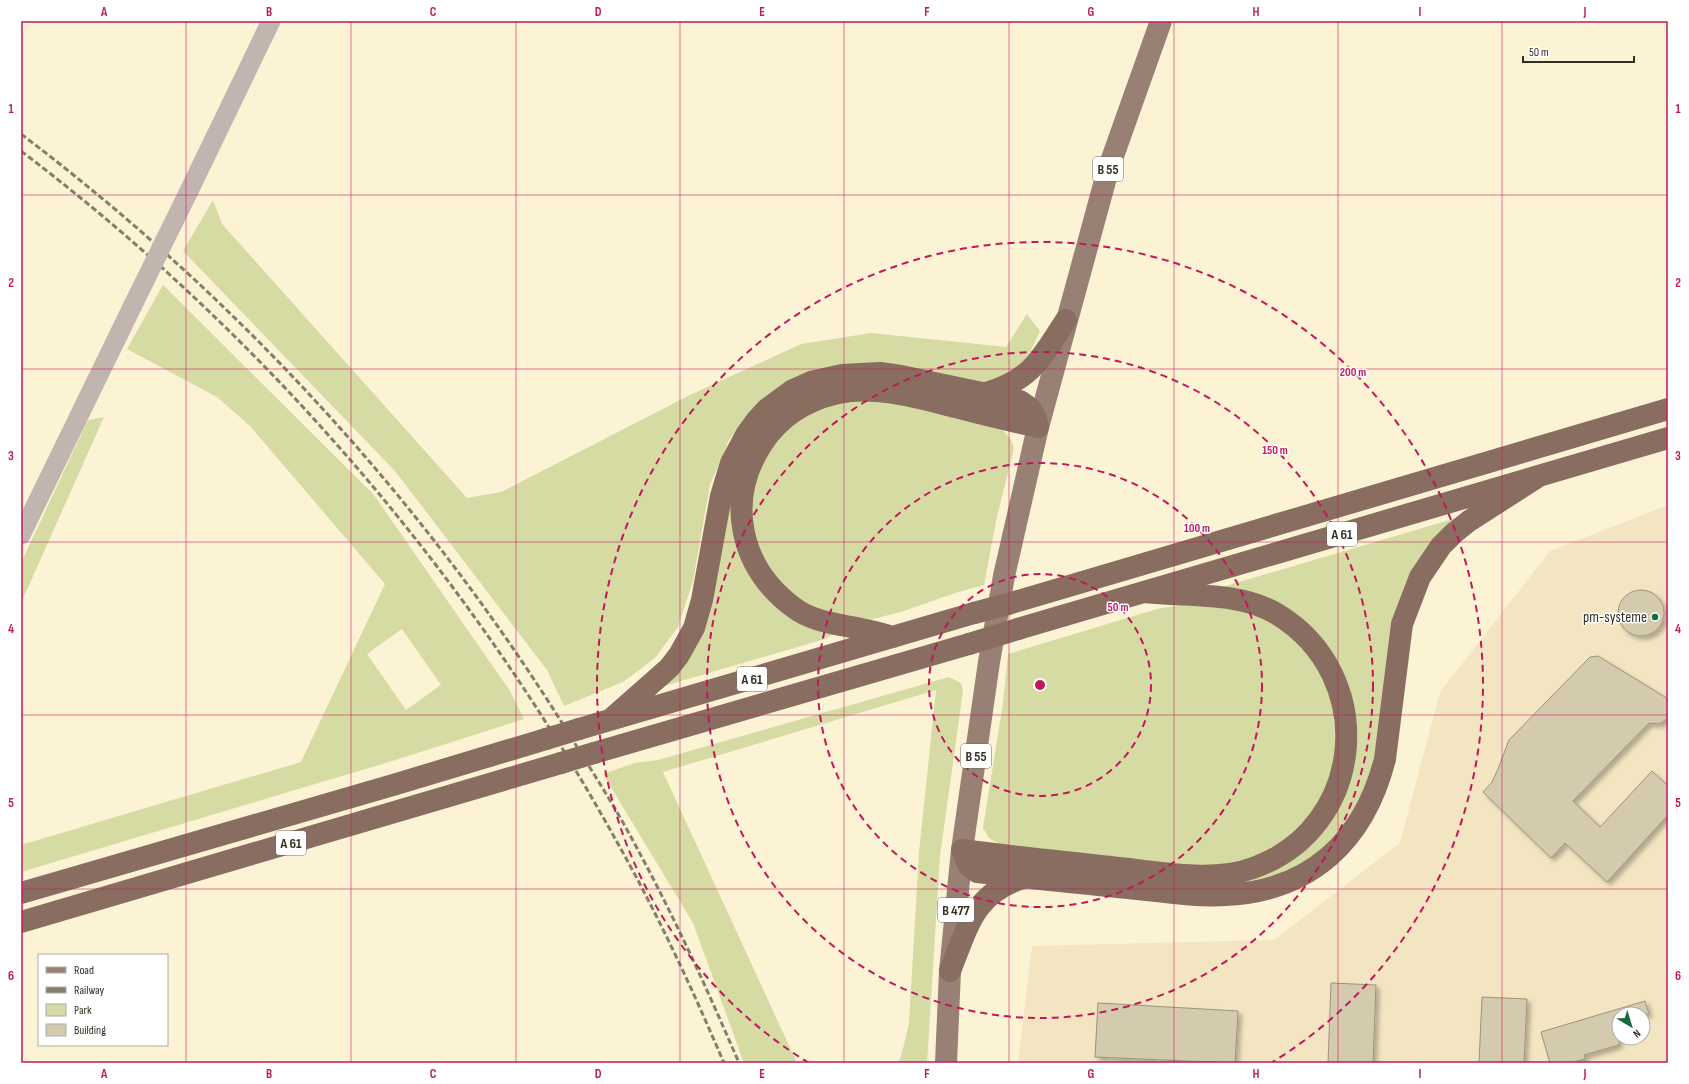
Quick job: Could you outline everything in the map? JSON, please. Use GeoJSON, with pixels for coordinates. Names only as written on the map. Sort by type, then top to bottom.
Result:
{"type":"FeatureCollection","features":[{"type":"Feature","properties":{"kind":"highway"},"geometry":{"type":"LineString","coordinates":[[986,393],[1016,382],[1029,372],[1041,358],[1066,320]]}},
{"type":"Feature","properties":{"kind":"highway"},"geometry":{"type":"LineString","coordinates":[[610,720],[669,668],[687,643],[699,613],[721,496],[731,463],[746,435],[767,409],[793,390],[811,382],[842,375],[880,373],[901,376],[986,393],[1026,403],[1033,413],[1038,428]]}},
{"type":"Feature","properties":{"kind":"highway"},"geometry":{"type":"LineString","coordinates":[[894,637],[823,621],[795,609],[770,586],[761,574],[748,546],[742,519],[741,505],[747,473],[766,438],[788,416],[804,405],[834,394],[863,391],[897,394],[1038,428]]}},
{"type":"Feature","properties":{"kind":"highway","name":"A 61"},"geometry":{"type":"LineString","coordinates":[[21,893],[386,787],[1668,409]]}},
{"type":"Feature","properties":{"kind":"highway","name":"A 61"},"geometry":{"type":"LineString","coordinates":[[21,922],[1668,438]]}},
{"type":"Feature","properties":{"kind":"highway"},"geometry":{"type":"LineString","coordinates":[[962,850],[970,866],[977,872],[1171,892],[1224,895],[1262,891],[1280,886],[1316,867],[1346,841],[1356,828],[1365,813],[1380,780],[1385,759],[1402,624],[1420,577],[1441,546],[1454,533],[1469,521],[1538,476]]}},
{"type":"Feature","properties":{"kind":"highway"},"geometry":{"type":"LineString","coordinates":[[962,850],[1167,872],[1221,875],[1253,868],[1288,850],[1314,826],[1325,811],[1334,794],[1344,764],[1347,748],[1346,719],[1344,704],[1335,678],[1328,664],[1311,641],[1299,629],[1275,613],[1246,601],[1219,596],[1176,595],[1146,592]]}},
{"type":"Feature","properties":{"kind":"highway"},"geometry":{"type":"LineString","coordinates":[[950,971],[977,908],[998,889],[1026,877]]}},
{"type":"Feature","properties":{"kind":"main road","name":"B 55"},"geometry":{"type":"LineString","coordinates":[[962,850],[1004,576],[1038,428],[1066,320],[1108,170],[1161,21]]}},
{"type":"Feature","properties":{"kind":"main road","name":"B 477"},"geometry":{"type":"LineString","coordinates":[[946,1063],[950,971],[962,850]]}},
{"type":"Feature","properties":{"kind":"street"},"geometry":{"type":"LineString","coordinates":[[21,535],[271,21]]}},
{"type":"Feature","properties":{"kind":"shaded area"},"geometry":{"type":"Polygon","coordinates":[[[1668,505],[1668,1063],[1018,1063],[1032,946],[1274,940],[1400,843],[1440,692],[1550,551],[1668,505]]]}},
{"type":"Feature","properties":{"kind":"green space"},"geometry":{"type":"Polygon","coordinates":[[[213,200],[222,224],[467,498],[501,492],[690,395],[801,344],[871,333],[1006,347],[1027,314],[1040,331],[1025,363],[998,383],[761,405],[730,438],[710,485],[693,581],[678,627],[655,658],[623,682],[564,706],[547,670],[395,471],[183,251],[213,200]]]}},
{"type":"Feature","properties":{"kind":"green space"},"geometry":{"type":"Polygon","coordinates":[[[163,285],[374,495],[510,691],[524,719],[389,762],[21,872],[21,845],[301,762],[385,584],[250,426],[217,397],[127,349],[163,285]],[[402,629],[367,654],[406,710],[441,685],[402,629]]]}},
{"type":"Feature","properties":{"kind":"green space"},"geometry":{"type":"Polygon","coordinates":[[[866,378],[897,381],[983,399],[981,405],[926,392],[889,386],[852,385],[834,388],[799,402],[783,413],[770,425],[758,440],[749,456],[742,474],[736,505],[738,538],[747,560],[757,578],[770,595],[780,604],[808,621],[840,631],[825,639],[654,689],[678,666],[691,647],[696,636],[707,602],[729,487],[738,462],[750,439],[766,418],[787,401],[819,386],[866,378]]]}},
{"type":"Feature","properties":{"kind":"green space"},"geometry":{"type":"Polygon","coordinates":[[[871,397],[991,422],[1006,433],[1014,448],[996,521],[984,585],[955,593],[901,612],[869,620],[819,611],[782,590],[748,530],[752,489],[772,442],[818,407],[871,397]]]}},
{"type":"Feature","properties":{"kind":"green space"},"geometry":{"type":"Polygon","coordinates":[[[104,417],[21,603],[21,563],[88,420],[104,417]]]}},
{"type":"Feature","properties":{"kind":"green space"},"geometry":{"type":"Polygon","coordinates":[[[1460,517],[1416,572],[1379,759],[1352,823],[1302,871],[1232,890],[1306,845],[1355,733],[1350,690],[1319,635],[1222,587],[1460,517]]]}},
{"type":"Feature","properties":{"kind":"green space"},"geometry":{"type":"Polygon","coordinates":[[[1193,603],[1226,606],[1260,614],[1293,638],[1316,663],[1332,692],[1336,750],[1327,788],[1308,818],[1282,841],[1254,857],[1220,866],[1182,867],[1003,846],[989,838],[983,828],[1003,703],[1008,654],[1157,609],[1193,603]]]}},
{"type":"Feature","properties":{"kind":"green space"},"geometry":{"type":"Polygon","coordinates":[[[949,677],[961,683],[963,691],[940,856],[927,1063],[897,1063],[901,1057],[909,1023],[919,852],[936,690],[663,772],[797,1063],[744,1063],[693,923],[603,774],[635,763],[658,760],[949,677]]]}},
{"type":"Feature","properties":{"kind":"building"},"geometry":{"type":"Polygon","coordinates":[[[1641,590],[1654,594],[1660,600],[1664,613],[1660,626],[1654,632],[1641,636],[1628,632],[1622,626],[1618,613],[1622,600],[1628,594],[1641,590]]]}},
{"type":"Feature","properties":{"kind":"building"},"geometry":{"type":"Polygon","coordinates":[[[1598,656],[1665,697],[1668,702],[1667,719],[1659,724],[1649,723],[1573,801],[1600,827],[1652,771],[1668,786],[1668,815],[1607,882],[1565,843],[1551,858],[1483,792],[1492,782],[1509,740],[1590,657],[1598,656]]]}},
{"type":"Feature","properties":{"kind":"building"},"geometry":{"type":"Polygon","coordinates":[[[1331,983],[1376,985],[1373,1063],[1328,1063],[1331,983]]]}},
{"type":"Feature","properties":{"kind":"building"},"geometry":{"type":"Polygon","coordinates":[[[1482,997],[1527,999],[1524,1063],[1479,1063],[1482,997]]]}},
{"type":"Feature","properties":{"kind":"building"},"geometry":{"type":"Polygon","coordinates":[[[1645,1001],[1647,1006],[1628,1006],[1645,1001]]]}},
{"type":"Feature","properties":{"kind":"building"},"geometry":{"type":"Polygon","coordinates":[[[1098,1003],[1238,1011],[1235,1063],[1095,1057],[1098,1003]]]}},
{"type":"Feature","properties":{"kind":"building"},"geometry":{"type":"Polygon","coordinates":[[[1611,1011],[1611,1046],[1616,1046],[1584,1055],[1585,1059],[1570,1063],[1550,1063],[1541,1032],[1611,1011]]]}},
{"type":"Feature","properties":{"kind":"railway"},"geometry":{"type":"LineString","coordinates":[[21,134],[101,198],[178,265],[252,335],[323,409],[390,486],[453,566],[513,648],[569,734],[624,824],[674,920],[739,1063]]}},
{"type":"Feature","properties":{"kind":"railway"},"geometry":{"type":"LineString","coordinates":[[21,151],[111,223],[197,300],[278,380],[355,465],[428,554],[495,647],[559,743],[617,842],[674,951],[724,1063]]}},
{"type":"Feature","properties":{"kind":"place","name":"pm-systeme"},"geometry":{"type":"Point","coordinates":[1655,617]}}]}
